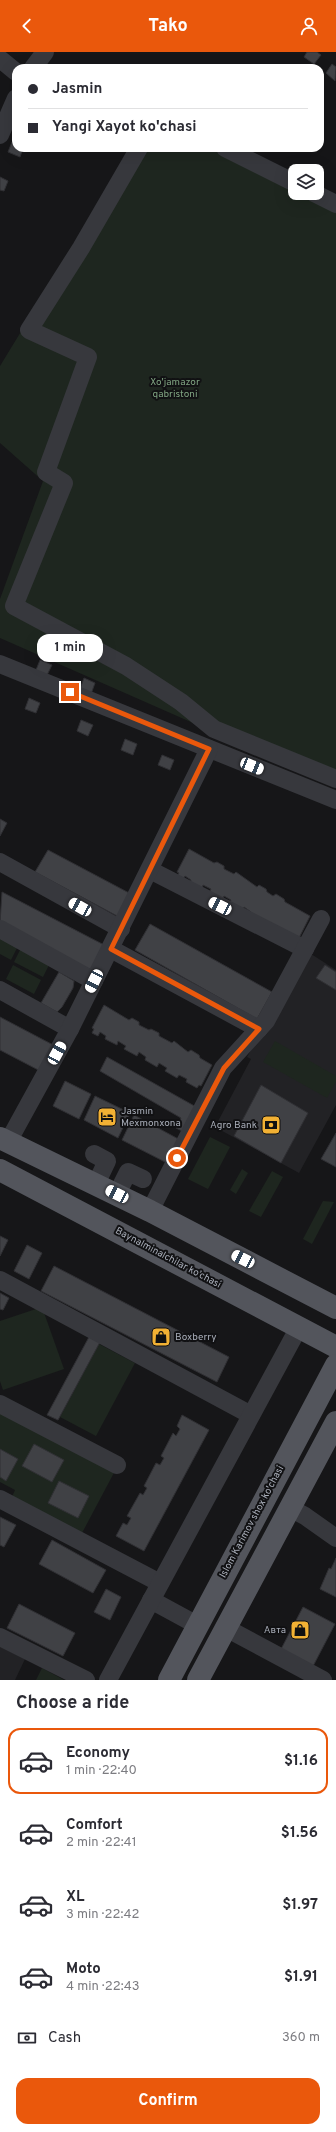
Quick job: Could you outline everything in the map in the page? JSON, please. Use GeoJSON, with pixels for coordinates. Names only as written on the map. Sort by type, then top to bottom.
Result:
{"type":"FeatureCollection","features":[{"type":"Feature","properties":{"kind":"main road"},"geometry":{"type":"LineString","coordinates":[[4,1140],[117,1194],[336,1308]]}},
{"type":"Feature","properties":{"kind":"main road","name":"Baynalminalchilar ko’chasi"},"geometry":{"type":"LineString","coordinates":[[0,1170],[336,1347]]}},
{"type":"Feature","properties":{"kind":"main road","name":"Islom Karimov shox ko'chasi"},"geometry":{"type":"LineString","coordinates":[[169,1680],[336,1366]]}},
{"type":"Feature","properties":{"kind":"main road"},"geometry":{"type":"LineString","coordinates":[[198,1680],[336,1422]]}},
{"type":"Feature","properties":{"kind":"street"},"geometry":{"type":"LineString","coordinates":[[35,64],[45,52]]}},
{"type":"Feature","properties":{"kind":"street"},"geometry":{"type":"LineString","coordinates":[[0,59],[12,69]]}},
{"type":"Feature","properties":{"kind":"street"},"geometry":{"type":"LineString","coordinates":[[0,135],[12,107]]}},
{"type":"Feature","properties":{"kind":"street"},"geometry":{"type":"LineString","coordinates":[[137,152],[80,248],[29,330],[88,357],[46,472],[64,483],[14,606],[126,666],[181,702],[214,728],[336,779]]}},
{"type":"Feature","properties":{"kind":"street"},"geometry":{"type":"LineString","coordinates":[[233,152],[288,180]]}},
{"type":"Feature","properties":{"kind":"street"},"geometry":{"type":"LineString","coordinates":[[324,198],[336,204]]}},
{"type":"Feature","properties":{"kind":"street"},"geometry":{"type":"LineString","coordinates":[[0,664],[336,800]]}},
{"type":"Feature","properties":{"kind":"street"},"geometry":{"type":"LineString","coordinates":[[4,1140],[70,1029],[121,929],[209,749]]}},
{"type":"Feature","properties":{"kind":"street"},"geometry":{"type":"LineString","coordinates":[[0,862],[121,929]]}},
{"type":"Feature","properties":{"kind":"street"},"geometry":{"type":"LineString","coordinates":[[150,870],[304,949]]}},
{"type":"Feature","properties":{"kind":"street"},"geometry":{"type":"LineString","coordinates":[[150,1211],[224,1068],[266,1021],[321,919]]}},
{"type":"Feature","properties":{"kind":"street"},"geometry":{"type":"LineString","coordinates":[[0,929],[94,981]]}},
{"type":"Feature","properties":{"kind":"street"},"geometry":{"type":"LineString","coordinates":[[111,949],[259,1029]]}},
{"type":"Feature","properties":{"kind":"street"},"geometry":{"type":"LineString","coordinates":[[0,990],[70,1029]]}},
{"type":"Feature","properties":{"kind":"street"},"geometry":{"type":"LineString","coordinates":[[94,1154],[107,1161],[96,1184]]}},
{"type":"Feature","properties":{"kind":"street"},"geometry":{"type":"LineString","coordinates":[[117,1194],[128,1172],[143,1180]]}},
{"type":"Feature","properties":{"kind":"street"},"geometry":{"type":"LineString","coordinates":[[0,1280],[251,1416]]}},
{"type":"Feature","properties":{"kind":"street"},"geometry":{"type":"LineString","coordinates":[[108,1680],[300,1328]]}},
{"type":"Feature","properties":{"kind":"street"},"geometry":{"type":"LineString","coordinates":[[0,1404],[117,1465]]}},
{"type":"Feature","properties":{"kind":"street"},"geometry":{"type":"LineString","coordinates":[[0,1499],[160,1583]]}},
{"type":"Feature","properties":{"kind":"street"},"geometry":{"type":"LineString","coordinates":[[290,1508],[305,1516],[336,1538]]}},
{"type":"Feature","properties":{"kind":"street"},"geometry":{"type":"LineString","coordinates":[[151,1600],[197,1625]]}},
{"type":"Feature","properties":{"kind":"street"},"geometry":{"type":"LineString","coordinates":[[226,1628],[323,1680]]}},
{"type":"Feature","properties":{"kind":"street"},"geometry":{"type":"LineString","coordinates":[[0,1637],[86,1680]]}},
{"type":"Feature","properties":{"kind":"shaded area"},"geometry":{"type":"Polygon","coordinates":[[[308,952],[336,970],[336,1105],[299,1173],[215,1127],[251,1059],[247,1057],[308,952]]]}},
{"type":"Feature","properties":{"kind":"shaded area"},"geometry":{"type":"Polygon","coordinates":[[[0,1646],[25,1659],[15,1680],[0,1680],[0,1646]]]}},
{"type":"Feature","properties":{"kind":"green space","name":"Xo'jamazor qabristoni"},"geometry":{"type":"Polygon","coordinates":[[[131,152],[248,152],[288,170],[288,200],[324,200],[324,194],[336,195],[336,786],[0,638],[0,599],[43,481],[0,443],[0,366],[131,152]]]}},
{"type":"Feature","properties":{"kind":"green space"},"geometry":{"type":"Polygon","coordinates":[[[0,937],[18,946],[11,960],[0,954],[0,937]]]}},
{"type":"Feature","properties":{"kind":"green space"},"geometry":{"type":"Polygon","coordinates":[[[21,948],[50,963],[43,977],[14,962],[21,948]]]}},
{"type":"Feature","properties":{"kind":"green space"},"geometry":{"type":"Polygon","coordinates":[[[13,965],[41,980],[34,994],[6,979],[13,965]]]}},
{"type":"Feature","properties":{"kind":"green space"},"geometry":{"type":"Polygon","coordinates":[[[275,1041],[336,1076],[336,1082],[327,1098],[263,1062],[275,1041]]]}},
{"type":"Feature","properties":{"kind":"green space"},"geometry":{"type":"Polygon","coordinates":[[[210,1137],[230,1147],[208,1189],[188,1179],[210,1137]]]}},
{"type":"Feature","properties":{"kind":"green space"},"geometry":{"type":"Polygon","coordinates":[[[242,1169],[248,1173],[236,1194],[230,1190],[242,1169]]]}},
{"type":"Feature","properties":{"kind":"green space"},"geometry":{"type":"Polygon","coordinates":[[[272,1171],[283,1177],[261,1217],[249,1211],[272,1171]]]}},
{"type":"Feature","properties":{"kind":"green space"},"geometry":{"type":"Polygon","coordinates":[[[323,1201],[334,1202],[312,1244],[303,1239],[323,1201]]]}},
{"type":"Feature","properties":{"kind":"green space"},"geometry":{"type":"Polygon","coordinates":[[[42,1307],[64,1369],[3,1390],[0,1381],[0,1321],[42,1307]]]}},
{"type":"Feature","properties":{"kind":"green space"},"geometry":{"type":"Polygon","coordinates":[[[99,1344],[135,1363],[96,1436],[60,1417],[99,1344]]]}},
{"type":"Feature","properties":{"kind":"green space"},"geometry":{"type":"Polygon","coordinates":[[[0,1408],[116,1469],[82,1533],[12,1497],[15,1490],[0,1482],[0,1408]]]}},
{"type":"Feature","properties":{"kind":"green space"},"geometry":{"type":"Polygon","coordinates":[[[42,1668],[64,1680],[36,1680],[42,1668]]]}},
{"type":"Feature","properties":{"kind":"building"},"geometry":{"type":"Polygon","coordinates":[[[307,52],[317,52],[321,55],[314,64],[304,57],[307,52]]]}},
{"type":"Feature","properties":{"kind":"building"},"geometry":{"type":"Polygon","coordinates":[[[332,64],[336,67],[335,81],[326,73],[332,64]]]}},
{"type":"Feature","properties":{"kind":"building"},"geometry":{"type":"Polygon","coordinates":[[[12,142],[12,152],[22,152],[20,157],[8,152],[12,142]]]}},
{"type":"Feature","properties":{"kind":"building"},"geometry":{"type":"Polygon","coordinates":[[[0,177],[8,181],[4,191],[0,190],[0,177]]]}},
{"type":"Feature","properties":{"kind":"building"},"geometry":{"type":"Polygon","coordinates":[[[40,660],[52,665],[47,675],[36,670],[40,660]]]}},
{"type":"Feature","properties":{"kind":"building"},"geometry":{"type":"Polygon","coordinates":[[[84,678],[95,683],[91,694],[80,689],[84,678]]]}},
{"type":"Feature","properties":{"kind":"building"},"geometry":{"type":"Polygon","coordinates":[[[29,698],[40,703],[36,713],[25,709],[29,698]]]}},
{"type":"Feature","properties":{"kind":"building"},"geometry":{"type":"Polygon","coordinates":[[[81,720],[93,725],[88,736],[77,731],[81,720]]]}},
{"type":"Feature","properties":{"kind":"building"},"geometry":{"type":"Polygon","coordinates":[[[125,739],[137,744],[133,755],[121,750],[125,739]]]}},
{"type":"Feature","properties":{"kind":"building"},"geometry":{"type":"Polygon","coordinates":[[[162,755],[174,760],[170,770],[158,765],[162,755]]]}},
{"type":"Feature","properties":{"kind":"building"},"geometry":{"type":"Polygon","coordinates":[[[0,819],[7,823],[0,836],[0,819]]]}},
{"type":"Feature","properties":{"kind":"building"},"geometry":{"type":"Polygon","coordinates":[[[189,849],[214,863],[217,862],[224,866],[224,869],[234,874],[236,872],[257,887],[259,885],[266,889],[267,892],[273,896],[276,894],[284,899],[285,902],[310,916],[299,938],[250,915],[251,912],[244,907],[242,910],[229,904],[231,900],[224,896],[222,900],[209,893],[211,889],[203,885],[202,889],[190,883],[191,880],[185,876],[183,879],[177,876],[179,873],[177,872],[189,849]]]}},
{"type":"Feature","properties":{"kind":"building"},"geometry":{"type":"Polygon","coordinates":[[[48,850],[131,894],[119,917],[35,872],[48,850]]]}},
{"type":"Feature","properties":{"kind":"building"},"geometry":{"type":"Polygon","coordinates":[[[2,892],[108,947],[95,972],[0,923],[2,892]]]}},
{"type":"Feature","properties":{"kind":"building"},"geometry":{"type":"Polygon","coordinates":[[[150,924],[272,992],[257,1019],[135,950],[150,924]]]}},
{"type":"Feature","properties":{"kind":"building"},"geometry":{"type":"Polygon","coordinates":[[[325,965],[336,972],[336,990],[316,978],[325,965]]]}},
{"type":"Feature","properties":{"kind":"building"},"geometry":{"type":"Polygon","coordinates":[[[59,972],[74,981],[73,988],[62,1007],[57,1012],[41,1003],[59,972]]]}},
{"type":"Feature","properties":{"kind":"building"},"geometry":{"type":"Polygon","coordinates":[[[104,1005],[129,1020],[132,1018],[139,1022],[139,1025],[159,1033],[159,1036],[172,1043],[174,1041],[188,1052],[191,1050],[199,1055],[200,1058],[212,1065],[201,1086],[199,1085],[197,1088],[186,1082],[187,1079],[179,1075],[177,1078],[165,1071],[167,1068],[159,1063],[157,1067],[145,1060],[146,1057],[139,1052],[137,1056],[124,1049],[126,1046],[118,1041],[117,1045],[105,1039],[106,1036],[100,1032],[98,1036],[92,1033],[94,1029],[92,1028],[104,1005]]]}},
{"type":"Feature","properties":{"kind":"building"},"geometry":{"type":"Polygon","coordinates":[[[0,1017],[57,1047],[44,1073],[0,1050],[0,1017]]]}},
{"type":"Feature","properties":{"kind":"building"},"geometry":{"type":"Polygon","coordinates":[[[107,1057],[198,1108],[184,1132],[176,1128],[181,1118],[100,1071],[107,1057]]]}},
{"type":"Feature","properties":{"kind":"building"},"geometry":{"type":"Polygon","coordinates":[[[65,1081],[91,1094],[79,1119],[53,1106],[65,1081]]]}},
{"type":"Feature","properties":{"kind":"building","name":"Agro Bank"},"geometry":{"type":"Polygon","coordinates":[[[261,1085],[308,1113],[281,1163],[234,1136],[261,1085]]]}},
{"type":"Feature","properties":{"kind":"building","name":"Jasmin Mexmonxona"},"geometry":{"type":"Polygon","coordinates":[[[95,1096],[130,1113],[118,1138],[84,1120],[95,1096]]]}},
{"type":"Feature","properties":{"kind":"building"},"geometry":{"type":"Polygon","coordinates":[[[134,1115],[182,1141],[171,1165],[122,1140],[134,1115]]]}},
{"type":"Feature","properties":{"kind":"building"},"geometry":{"type":"Polygon","coordinates":[[[336,1133],[336,1167],[321,1159],[336,1133]]]}},
{"type":"Feature","properties":{"kind":"building"},"geometry":{"type":"Polygon","coordinates":[[[0,1236],[8,1240],[0,1256],[0,1236]]]}},
{"type":"Feature","properties":{"kind":"building"},"geometry":{"type":"Polygon","coordinates":[[[27,1245],[42,1253],[29,1279],[14,1271],[27,1245]]]}},
{"type":"Feature","properties":{"kind":"building"},"geometry":{"type":"Polygon","coordinates":[[[54,1266],[229,1357],[217,1382],[41,1291],[54,1266]]]}},
{"type":"Feature","properties":{"kind":"building"},"geometry":{"type":"Polygon","coordinates":[[[0,1293],[9,1298],[3,1310],[0,1309],[0,1293]]]}},
{"type":"Feature","properties":{"kind":"building"},"geometry":{"type":"Polygon","coordinates":[[[89,1337],[100,1342],[58,1420],[47,1415],[89,1337]]]}},
{"type":"Feature","properties":{"kind":"building"},"geometry":{"type":"Polygon","coordinates":[[[182,1415],[209,1430],[144,1551],[116,1536],[123,1523],[127,1525],[131,1518],[127,1516],[140,1493],[143,1495],[147,1488],[144,1486],[156,1463],[160,1465],[164,1458],[161,1456],[173,1433],[176,1436],[180,1429],[177,1426],[182,1415]]]}},
{"type":"Feature","properties":{"kind":"building"},"geometry":{"type":"Polygon","coordinates":[[[34,1444],[64,1460],[52,1482],[22,1466],[34,1444]]]}},
{"type":"Feature","properties":{"kind":"building"},"geometry":{"type":"Polygon","coordinates":[[[0,1449],[18,1459],[6,1481],[0,1477],[0,1449]]]}},
{"type":"Feature","properties":{"kind":"building"},"geometry":{"type":"Polygon","coordinates":[[[59,1481],[89,1496],[78,1518],[48,1503],[59,1481]]]}},
{"type":"Feature","properties":{"kind":"building"},"geometry":{"type":"Polygon","coordinates":[[[0,1517],[16,1525],[4,1547],[0,1545],[0,1517]]]}},
{"type":"Feature","properties":{"kind":"building"},"geometry":{"type":"Polygon","coordinates":[[[52,1540],[106,1570],[93,1593],[39,1564],[52,1540]]]}},
{"type":"Feature","properties":{"kind":"building"},"geometry":{"type":"Polygon","coordinates":[[[336,1558],[336,1597],[320,1589],[329,1568],[331,1569],[336,1558]]]}},
{"type":"Feature","properties":{"kind":"building"},"geometry":{"type":"Polygon","coordinates":[[[106,1589],[121,1597],[110,1620],[94,1612],[106,1589]]]}},
{"type":"Feature","properties":{"kind":"building"},"geometry":{"type":"Polygon","coordinates":[[[19,1604],[75,1633],[63,1656],[7,1628],[19,1604]]]}},
{"type":"Feature","properties":{"kind":"building"},"geometry":{"type":"Polygon","coordinates":[[[303,1607],[335,1624],[311,1670],[279,1653],[303,1607]]]}},
{"type":"Feature","properties":{"kind":"place","name":"Jasmin Mexmonxona"},"geometry":{"type":"Point","coordinates":[107,1117]}},
{"type":"Feature","properties":{"kind":"place","name":"Agro Bank"},"geometry":{"type":"Point","coordinates":[271,1125]}},
{"type":"Feature","properties":{"kind":"place","name":"Boxberry"},"geometry":{"type":"Point","coordinates":[161,1337]}},
{"type":"Feature","properties":{"kind":"place","name":"Авта"},"geometry":{"type":"Point","coordinates":[300,1630]}},
{"type":"Feature","properties":{"kind":"route"},"geometry":{"type":"LineString","coordinates":[[70,692],[209,749],[111,949],[259,1029],[224,1068],[177,1158]]}}]}
